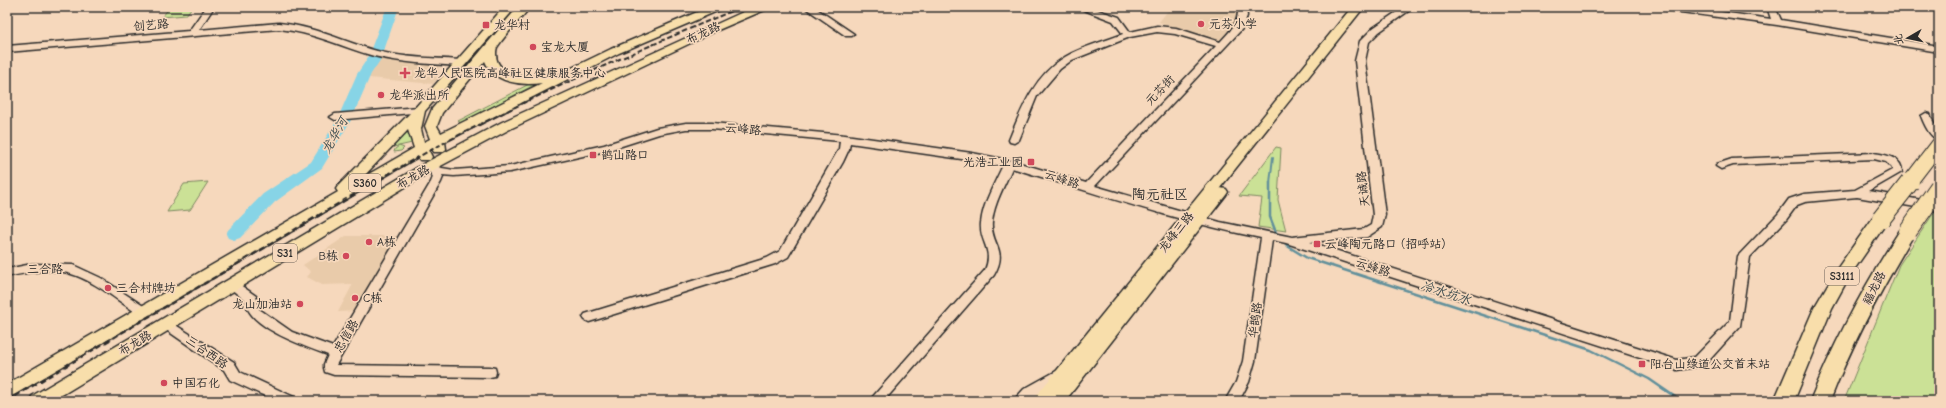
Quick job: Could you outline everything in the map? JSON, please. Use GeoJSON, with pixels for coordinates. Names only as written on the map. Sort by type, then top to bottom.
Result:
{"type":"FeatureCollection","features":[{"type":"Feature","properties":{"kind":"highway","name":"S3111"},"geometry":{"type":"LineString","coordinates":[[1784,401],[1810,336],[1823,308],[1843,273],[1881,219],[1939,144]]}},
{"type":"Feature","properties":{"kind":"highway","name":"S3111"},"geometry":{"type":"LineString","coordinates":[[1932,206],[1939,187]]}},
{"type":"Feature","properties":{"kind":"highway","name":"福龙路"},"geometry":{"type":"LineString","coordinates":[[1821,399],[1844,347],[1880,276],[1908,231],[1932,206]]}},
{"type":"Feature","properties":{"kind":"main road"},"geometry":{"type":"LineString","coordinates":[[326,229],[308,216],[360,173],[419,110],[510,7]]}},
{"type":"Feature","properties":{"kind":"main road"},"geometry":{"type":"LineString","coordinates":[[419,110],[413,126],[414,135],[430,166],[439,154],[438,140],[431,126],[436,112],[524,7]]}},
{"type":"Feature","properties":{"kind":"main road","name":"布龙路"},"geometry":{"type":"LineString","coordinates":[[7,392],[438,140],[615,51],[718,7]]}},
{"type":"Feature","properties":{"kind":"main road","name":"布龙路"},"geometry":{"type":"LineString","coordinates":[[38,401],[430,166],[507,125],[714,28],[763,7]]}},
{"type":"Feature","properties":{"kind":"main road","name":"龙峰三路"},"geometry":{"type":"LineString","coordinates":[[1055,401],[1133,294],[1358,7]]}},
{"type":"Feature","properties":{"kind":"main road","name":"龙峰三路"},"geometry":{"type":"LineString","coordinates":[[1193,219],[1368,7]]}},
{"type":"Feature","properties":{"kind":"main road"},"geometry":{"type":"LineString","coordinates":[[491,45],[489,56],[491,64],[496,70],[506,76],[522,81],[536,81],[568,74]]}},
{"type":"Feature","properties":{"kind":"main road","name":"龙峰三路"},"geometry":{"type":"LineString","coordinates":[[1040,401],[1133,294]]}},
{"type":"Feature","properties":{"kind":"street"},"geometry":{"type":"LineString","coordinates":[[192,33],[210,7]]}},
{"type":"Feature","properties":{"kind":"street"},"geometry":{"type":"LineString","coordinates":[[808,7],[850,34]]}},
{"type":"Feature","properties":{"kind":"street"},"geometry":{"type":"LineString","coordinates":[[1080,7],[1116,19],[1128,35]]}},
{"type":"Feature","properties":{"kind":"street","name":"元芬街"},"geometry":{"type":"LineString","coordinates":[[1087,188],[1242,22],[1242,7]]}},
{"type":"Feature","properties":{"kind":"street","name":"天诚路"},"geometry":{"type":"LineString","coordinates":[[1280,238],[1367,233],[1373,230],[1378,222],[1379,215],[1360,61],[1365,41],[1376,30],[1410,7]]}},
{"type":"Feature","properties":{"kind":"street"},"geometry":{"type":"LineString","coordinates":[[1666,7],[1777,22],[1939,49]]}},
{"type":"Feature","properties":{"kind":"street"},"geometry":{"type":"LineString","coordinates":[[1771,7],[1777,22]]}},
{"type":"Feature","properties":{"kind":"street","name":"创艺路"},"geometry":{"type":"LineString","coordinates":[[7,49],[288,26],[382,55],[460,63]]}},
{"type":"Feature","properties":{"kind":"street"},"geometry":{"type":"LineString","coordinates":[[1014,140],[1032,96],[1039,86],[1057,67],[1069,58],[1128,35],[1157,29],[1169,29],[1222,45]]}},
{"type":"Feature","properties":{"kind":"street"},"geometry":{"type":"LineString","coordinates":[[336,117],[419,110]]}},
{"type":"Feature","properties":{"kind":"street"},"geometry":{"type":"LineString","coordinates":[[1926,116],[1929,125],[1939,137]]}},
{"type":"Feature","properties":{"kind":"street","name":"云峰路"},"geometry":{"type":"LineString","coordinates":[[430,166],[440,171],[454,173],[510,169],[606,148],[657,131],[699,125],[845,138],[972,156],[1009,163],[1087,188],[1193,219],[1280,238],[1677,365],[1699,362],[1736,323],[1744,256],[1782,217],[1793,202],[1804,198],[1857,193]]}},
{"type":"Feature","properties":{"kind":"street"},"geometry":{"type":"LineString","coordinates":[[589,317],[771,261],[784,254],[838,162],[844,149],[845,138]]}},
{"type":"Feature","properties":{"kind":"street"},"geometry":{"type":"LineString","coordinates":[[1721,166],[1732,162],[1874,156],[1889,159],[1897,167],[1897,172],[1857,193]]}},
{"type":"Feature","properties":{"kind":"street"},"geometry":{"type":"LineString","coordinates":[[876,401],[990,272],[995,262],[996,254],[986,227],[987,217],[1009,163]]}},
{"type":"Feature","properties":{"kind":"street","name":"忠信路"},"geometry":{"type":"LineString","coordinates":[[430,166],[438,177],[436,182],[336,353],[330,364],[330,368],[334,370],[490,372]]}},
{"type":"Feature","properties":{"kind":"street"},"geometry":{"type":"LineString","coordinates":[[1857,193],[1932,206]]}},
{"type":"Feature","properties":{"kind":"street","name":"华鹊路"},"geometry":{"type":"LineString","coordinates":[[1232,401],[1242,382],[1280,238]]}},
{"type":"Feature","properties":{"kind":"street","name":"三合路"},"geometry":{"type":"LineString","coordinates":[[7,274],[21,269],[68,268],[97,281],[144,312]]}},
{"type":"Feature","properties":{"kind":"street"},"geometry":{"type":"LineString","coordinates":[[232,285],[252,299],[252,308],[255,312],[283,332],[336,353]]}},
{"type":"Feature","properties":{"kind":"street","name":"三合西路"},"geometry":{"type":"LineString","coordinates":[[166,324],[229,366],[235,376],[289,401]]}},
{"type":"Feature","properties":{"kind":"street"},"geometry":{"type":"LineString","coordinates":[[1020,401],[1029,393],[1063,373]]}},
{"type":"Feature","properties":{"kind":"shaded area","name":"元芬小学"},"geometry":{"type":"Polygon","coordinates":[[[1171,7],[1238,7],[1240,20],[1220,43],[1159,22],[1171,7]]]}},
{"type":"Feature","properties":{"kind":"shaded area","name":"龙华人民医院高峰社区健康服务中心"},"geometry":{"type":"Polygon","coordinates":[[[380,59],[438,66],[440,76],[433,84],[369,78],[377,61],[380,59]]]}},
{"type":"Feature","properties":{"kind":"shaded area"},"geometry":{"type":"Polygon","coordinates":[[[346,236],[399,236],[357,311],[338,312],[353,284],[322,285],[307,277],[311,272],[303,265],[346,236]]]}},
{"type":"Feature","properties":{"kind":"green space"},"geometry":{"type":"Polygon","coordinates":[[[170,7],[192,7],[186,15],[162,17],[170,7]]]}},
{"type":"Feature","properties":{"kind":"green space"},"geometry":{"type":"Polygon","coordinates":[[[533,82],[540,82],[461,123],[458,121],[533,82]]]}},
{"type":"Feature","properties":{"kind":"green space"},"geometry":{"type":"Polygon","coordinates":[[[408,131],[412,143],[393,147],[408,131]]]}},
{"type":"Feature","properties":{"kind":"green space"},"geometry":{"type":"Polygon","coordinates":[[[399,146],[404,148],[401,151],[394,152],[395,149],[399,146]]]}},
{"type":"Feature","properties":{"kind":"green space"},"geometry":{"type":"Polygon","coordinates":[[[1276,147],[1281,148],[1278,200],[1286,231],[1258,227],[1262,198],[1239,196],[1276,147]]]}},
{"type":"Feature","properties":{"kind":"green space"},"geometry":{"type":"Polygon","coordinates":[[[208,182],[190,210],[167,212],[184,184],[208,182]]]}},
{"type":"Feature","properties":{"kind":"green space"},"geometry":{"type":"Polygon","coordinates":[[[1939,205],[1939,401],[1844,401],[1899,265],[1939,205]]]}},
{"type":"Feature","properties":{"kind":"waterway","name":"龙华河"},"geometry":{"type":"LineString","coordinates":[[234,234],[269,198],[317,165],[344,120],[364,74],[374,59],[393,7]]}},
{"type":"Feature","properties":{"kind":"waterway","name":"冷水坑水"},"geometry":{"type":"LineString","coordinates":[[1270,183],[1273,157]]}},
{"type":"Feature","properties":{"kind":"waterway","name":"冷水坑水"},"geometry":{"type":"LineString","coordinates":[[1270,183],[1270,217],[1277,235]]}},
{"type":"Feature","properties":{"kind":"waterway","name":"冷水坑水"},"geometry":{"type":"LineString","coordinates":[[1282,240],[1289,247],[1307,258],[1591,350],[1649,379],[1681,401]]}},
{"type":"Feature","properties":{"kind":"railway"},"geometry":{"type":"LineString","coordinates":[[373,183],[462,133],[600,68],[741,7]]}},
{"type":"Feature","properties":{"kind":"railway"},"geometry":{"type":"LineString","coordinates":[[7,401],[375,182]]}},
{"type":"Feature","properties":{"kind":"place","name":"元芬小学"},"geometry":{"type":"Point","coordinates":[1201,24]}},
{"type":"Feature","properties":{"kind":"place","name":"龙华村"},"geometry":{"type":"Point","coordinates":[486,25]}},
{"type":"Feature","properties":{"kind":"place","name":"宝龙大厦"},"geometry":{"type":"Point","coordinates":[533,47]}},
{"type":"Feature","properties":{"kind":"place","name":"龙华人民医院高峰社区健康服务中心"},"geometry":{"type":"Point","coordinates":[405,73]}},
{"type":"Feature","properties":{"kind":"place","name":"龙华派出所"},"geometry":{"type":"Point","coordinates":[381,95]}},
{"type":"Feature","properties":{"kind":"place","name":"鹊山路口"},"geometry":{"type":"Point","coordinates":[593,155]}},
{"type":"Feature","properties":{"kind":"place","name":"光浩工业园"},"geometry":{"type":"Point","coordinates":[1031,162]}},
{"type":"Feature","properties":{"kind":"place","name":"A栋"},"geometry":{"type":"Point","coordinates":[369,242]}},
{"type":"Feature","properties":{"kind":"place","name":"云峰陶元路口 (招呼站)"},"geometry":{"type":"Point","coordinates":[1317,244]}},
{"type":"Feature","properties":{"kind":"place","name":"B栋"},"geometry":{"type":"Point","coordinates":[346,256]}},
{"type":"Feature","properties":{"kind":"place","name":"三合村牌坊"},"geometry":{"type":"Point","coordinates":[108,288]}},
{"type":"Feature","properties":{"kind":"place","name":"C栋"},"geometry":{"type":"Point","coordinates":[355,298]}},
{"type":"Feature","properties":{"kind":"place","name":"龙山加油站"},"geometry":{"type":"Point","coordinates":[300,304]}},
{"type":"Feature","properties":{"kind":"place","name":"阳台山绿道公交首末站"},"geometry":{"type":"Point","coordinates":[1642,364]}},
{"type":"Feature","properties":{"kind":"place","name":"中国石化"},"geometry":{"type":"Point","coordinates":[164,383]}},
{"type":"Feature","properties":{"kind":"district","name":"陶元社区"},"geometry":{"type":"Point","coordinates":[1160,194]}}]}
